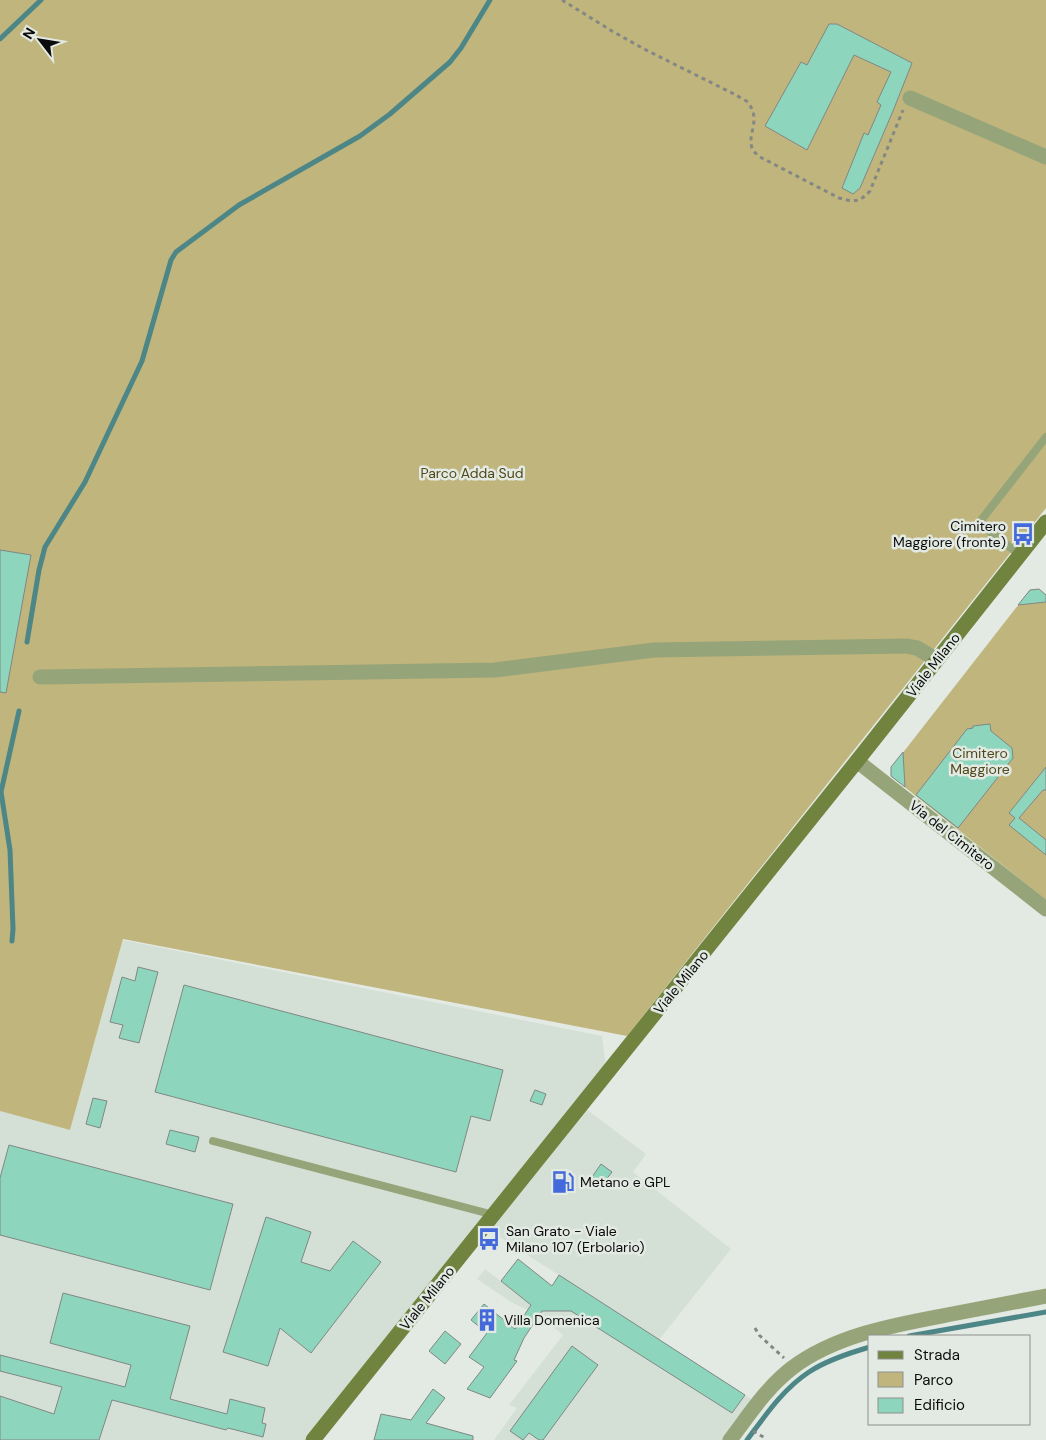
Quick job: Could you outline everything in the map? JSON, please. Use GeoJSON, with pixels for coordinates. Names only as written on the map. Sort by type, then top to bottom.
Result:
{"type":"FeatureCollection","features":[{"type":"Feature","properties":{"kind":"street"},"geometry":{"type":"LineString","coordinates":[[910,98],[1046,157]]}},
{"type":"Feature","properties":{"kind":"street","name":"Viale Milano"},"geometry":{"type":"LineString","coordinates":[[313,1440],[1046,522]]}},
{"type":"Feature","properties":{"kind":"street"},"geometry":{"type":"LineString","coordinates":[[40,677],[495,670],[654,650],[711,648],[906,646],[917,648],[937,660]]}},
{"type":"Feature","properties":{"kind":"street","name":"Via del Cimitero"},"geometry":{"type":"LineString","coordinates":[[857,761],[1046,909]]}},
{"type":"Feature","properties":{"kind":"street"},"geometry":{"type":"LineString","coordinates":[[730,1440],[761,1398],[774,1384],[792,1368],[831,1346],[880,1328],[1046,1296]]}},
{"type":"Feature","properties":{"kind":"lane"},"geometry":{"type":"LineString","coordinates":[[1020,555],[984,526],[982,519],[1046,437]]}},
{"type":"Feature","properties":{"kind":"lane"},"geometry":{"type":"LineString","coordinates":[[213,1141],[494,1215]]}},
{"type":"Feature","properties":{"kind":"path"},"geometry":{"type":"LineString","coordinates":[[562,0],[644,49],[749,103],[754,114],[754,125],[750,141],[752,150],[760,157],[839,198],[852,202],[863,198],[870,191],[910,98]]}},
{"type":"Feature","properties":{"kind":"path"},"geometry":{"type":"LineString","coordinates":[[755,1328],[759,1335],[781,1354],[792,1368]]}},
{"type":"Feature","properties":{"kind":"path"},"geometry":{"type":"LineString","coordinates":[[756,1433],[765,1438]]}},
{"type":"Feature","properties":{"kind":"shaded area"},"geometry":{"type":"Polygon","coordinates":[[[123,940],[602,1036],[608,1084],[586,1109],[646,1154],[633,1172],[731,1249],[659,1340],[757,1403],[728,1440],[494,1440],[517,1408],[509,1405],[563,1335],[542,1317],[511,1302],[477,1279],[485,1269],[519,1296],[546,1311],[550,1311],[568,1281],[484,1227],[309,1440],[0,1440],[0,1111],[70,1130],[123,940]]]}},
{"type":"Feature","properties":{"kind":"green space","name":"Parco Adda Sud"},"geometry":{"type":"Polygon","coordinates":[[[0,0],[1046,0],[1046,508],[627,1036],[123,939],[70,1130],[0,1111],[0,0]]]}},
{"type":"Feature","properties":{"kind":"green space","name":"Cimitero Maggiore"},"geometry":{"type":"Polygon","coordinates":[[[1039,589],[1046,595],[1046,900],[891,776],[891,768],[1030,590],[1039,589]]]}},
{"type":"Feature","properties":{"kind":"building"},"geometry":{"type":"Polygon","coordinates":[[[829,24],[837,24],[912,63],[860,188],[853,194],[842,188],[864,133],[868,135],[881,105],[877,102],[891,72],[854,55],[807,150],[765,126],[801,62],[807,65],[829,24]]]}},
{"type":"Feature","properties":{"kind":"building"},"geometry":{"type":"Polygon","coordinates":[[[0,550],[31,555],[6,693],[0,692],[0,550]]]}},
{"type":"Feature","properties":{"kind":"building"},"geometry":{"type":"Polygon","coordinates":[[[1039,589],[1046,595],[1046,602],[1018,605],[1030,590],[1039,589]]]}},
{"type":"Feature","properties":{"kind":"building"},"geometry":{"type":"Polygon","coordinates":[[[990,724],[991,731],[1012,748],[1013,758],[958,828],[916,795],[967,729],[973,728],[973,726],[990,724]]]}},
{"type":"Feature","properties":{"kind":"building"},"geometry":{"type":"Polygon","coordinates":[[[903,752],[905,787],[891,776],[891,767],[903,752]]]}},
{"type":"Feature","properties":{"kind":"building"},"geometry":{"type":"Polygon","coordinates":[[[1046,767],[1046,790],[1043,790],[1019,818],[1046,840],[1046,855],[1009,825],[1015,818],[1009,813],[1046,767]]]}},
{"type":"Feature","properties":{"kind":"building"},"geometry":{"type":"Polygon","coordinates":[[[138,967],[158,972],[139,1043],[119,1038],[123,1025],[110,1022],[122,977],[135,981],[138,967]]]}},
{"type":"Feature","properties":{"kind":"building"},"geometry":{"type":"Polygon","coordinates":[[[184,985],[503,1070],[490,1121],[471,1116],[456,1172],[155,1092],[184,985]]]}},
{"type":"Feature","properties":{"kind":"building"},"geometry":{"type":"Polygon","coordinates":[[[535,1090],[546,1094],[542,1105],[530,1101],[535,1090]]]}},
{"type":"Feature","properties":{"kind":"building"},"geometry":{"type":"Polygon","coordinates":[[[93,1098],[107,1101],[100,1128],[86,1124],[93,1098]]]}},
{"type":"Feature","properties":{"kind":"building"},"geometry":{"type":"Polygon","coordinates":[[[170,1130],[199,1137],[195,1152],[166,1144],[170,1130]]]}},
{"type":"Feature","properties":{"kind":"building"},"geometry":{"type":"Polygon","coordinates":[[[9,1145],[233,1204],[210,1290],[0,1235],[0,1178],[9,1145]]]}},
{"type":"Feature","properties":{"kind":"building"},"geometry":{"type":"Polygon","coordinates":[[[601,1164],[612,1172],[602,1185],[592,1177],[601,1164]]]}},
{"type":"Feature","properties":{"kind":"building"},"geometry":{"type":"Polygon","coordinates":[[[266,1217],[311,1232],[301,1262],[330,1271],[353,1241],[381,1262],[311,1353],[280,1328],[268,1366],[223,1352],[266,1217]]]}},
{"type":"Feature","properties":{"kind":"building"},"geometry":{"type":"Polygon","coordinates":[[[518,1259],[552,1286],[559,1275],[745,1395],[732,1413],[571,1311],[542,1311],[524,1338],[514,1360],[517,1361],[490,1398],[467,1389],[484,1367],[469,1357],[487,1333],[471,1320],[484,1304],[515,1329],[531,1305],[501,1281],[518,1259]]]}},
{"type":"Feature","properties":{"kind":"building"},"geometry":{"type":"Polygon","coordinates":[[[63,1293],[190,1326],[170,1399],[227,1414],[230,1399],[265,1408],[262,1423],[266,1424],[263,1437],[228,1428],[226,1430],[112,1400],[99,1440],[0,1440],[0,1396],[54,1414],[62,1387],[0,1371],[0,1355],[125,1387],[131,1365],[50,1343],[63,1293]]]}},
{"type":"Feature","properties":{"kind":"building"},"geometry":{"type":"Polygon","coordinates":[[[445,1331],[461,1344],[445,1364],[429,1351],[445,1331]]]}},
{"type":"Feature","properties":{"kind":"building"},"geometry":{"type":"Polygon","coordinates":[[[572,1346],[598,1365],[543,1440],[539,1440],[529,1433],[523,1440],[510,1431],[572,1346]]]}},
{"type":"Feature","properties":{"kind":"building"},"geometry":{"type":"Polygon","coordinates":[[[433,1389],[445,1398],[426,1423],[473,1436],[473,1440],[374,1440],[381,1414],[411,1420],[433,1389]]]}},
{"type":"Feature","properties":{"kind":"waterway"},"geometry":{"type":"LineString","coordinates":[[0,39],[41,0]]}},
{"type":"Feature","properties":{"kind":"waterway"},"geometry":{"type":"LineString","coordinates":[[27,642],[39,570],[45,547],[85,482],[142,361],[171,260],[176,252],[239,205],[360,136],[390,114],[450,62],[461,48],[490,0]]}},
{"type":"Feature","properties":{"kind":"waterway"},"geometry":{"type":"LineString","coordinates":[[12,941],[10,850],[1,792],[19,711]]}},
{"type":"Feature","properties":{"kind":"waterway"},"geometry":{"type":"LineString","coordinates":[[915,1335],[1046,1312]]}},
{"type":"Feature","properties":{"kind":"waterway"},"geometry":{"type":"LineString","coordinates":[[747,1440],[775,1403],[800,1379],[831,1360],[868,1348]]}},
{"type":"Feature","properties":{"kind":"place","name":"Cimitero Maggiore (fronte)"},"geometry":{"type":"Point","coordinates":[1023,534]}},
{"type":"Feature","properties":{"kind":"place","name":"Metano e GPL"},"geometry":{"type":"Point","coordinates":[563,1182]}},
{"type":"Feature","properties":{"kind":"place","name":"San Grato - Viale Milano 107 (Erbolario)"},"geometry":{"type":"Point","coordinates":[489,1239]}},
{"type":"Feature","properties":{"kind":"place","name":"Villa Domenica"},"geometry":{"type":"Point","coordinates":[487,1320]}}]}
